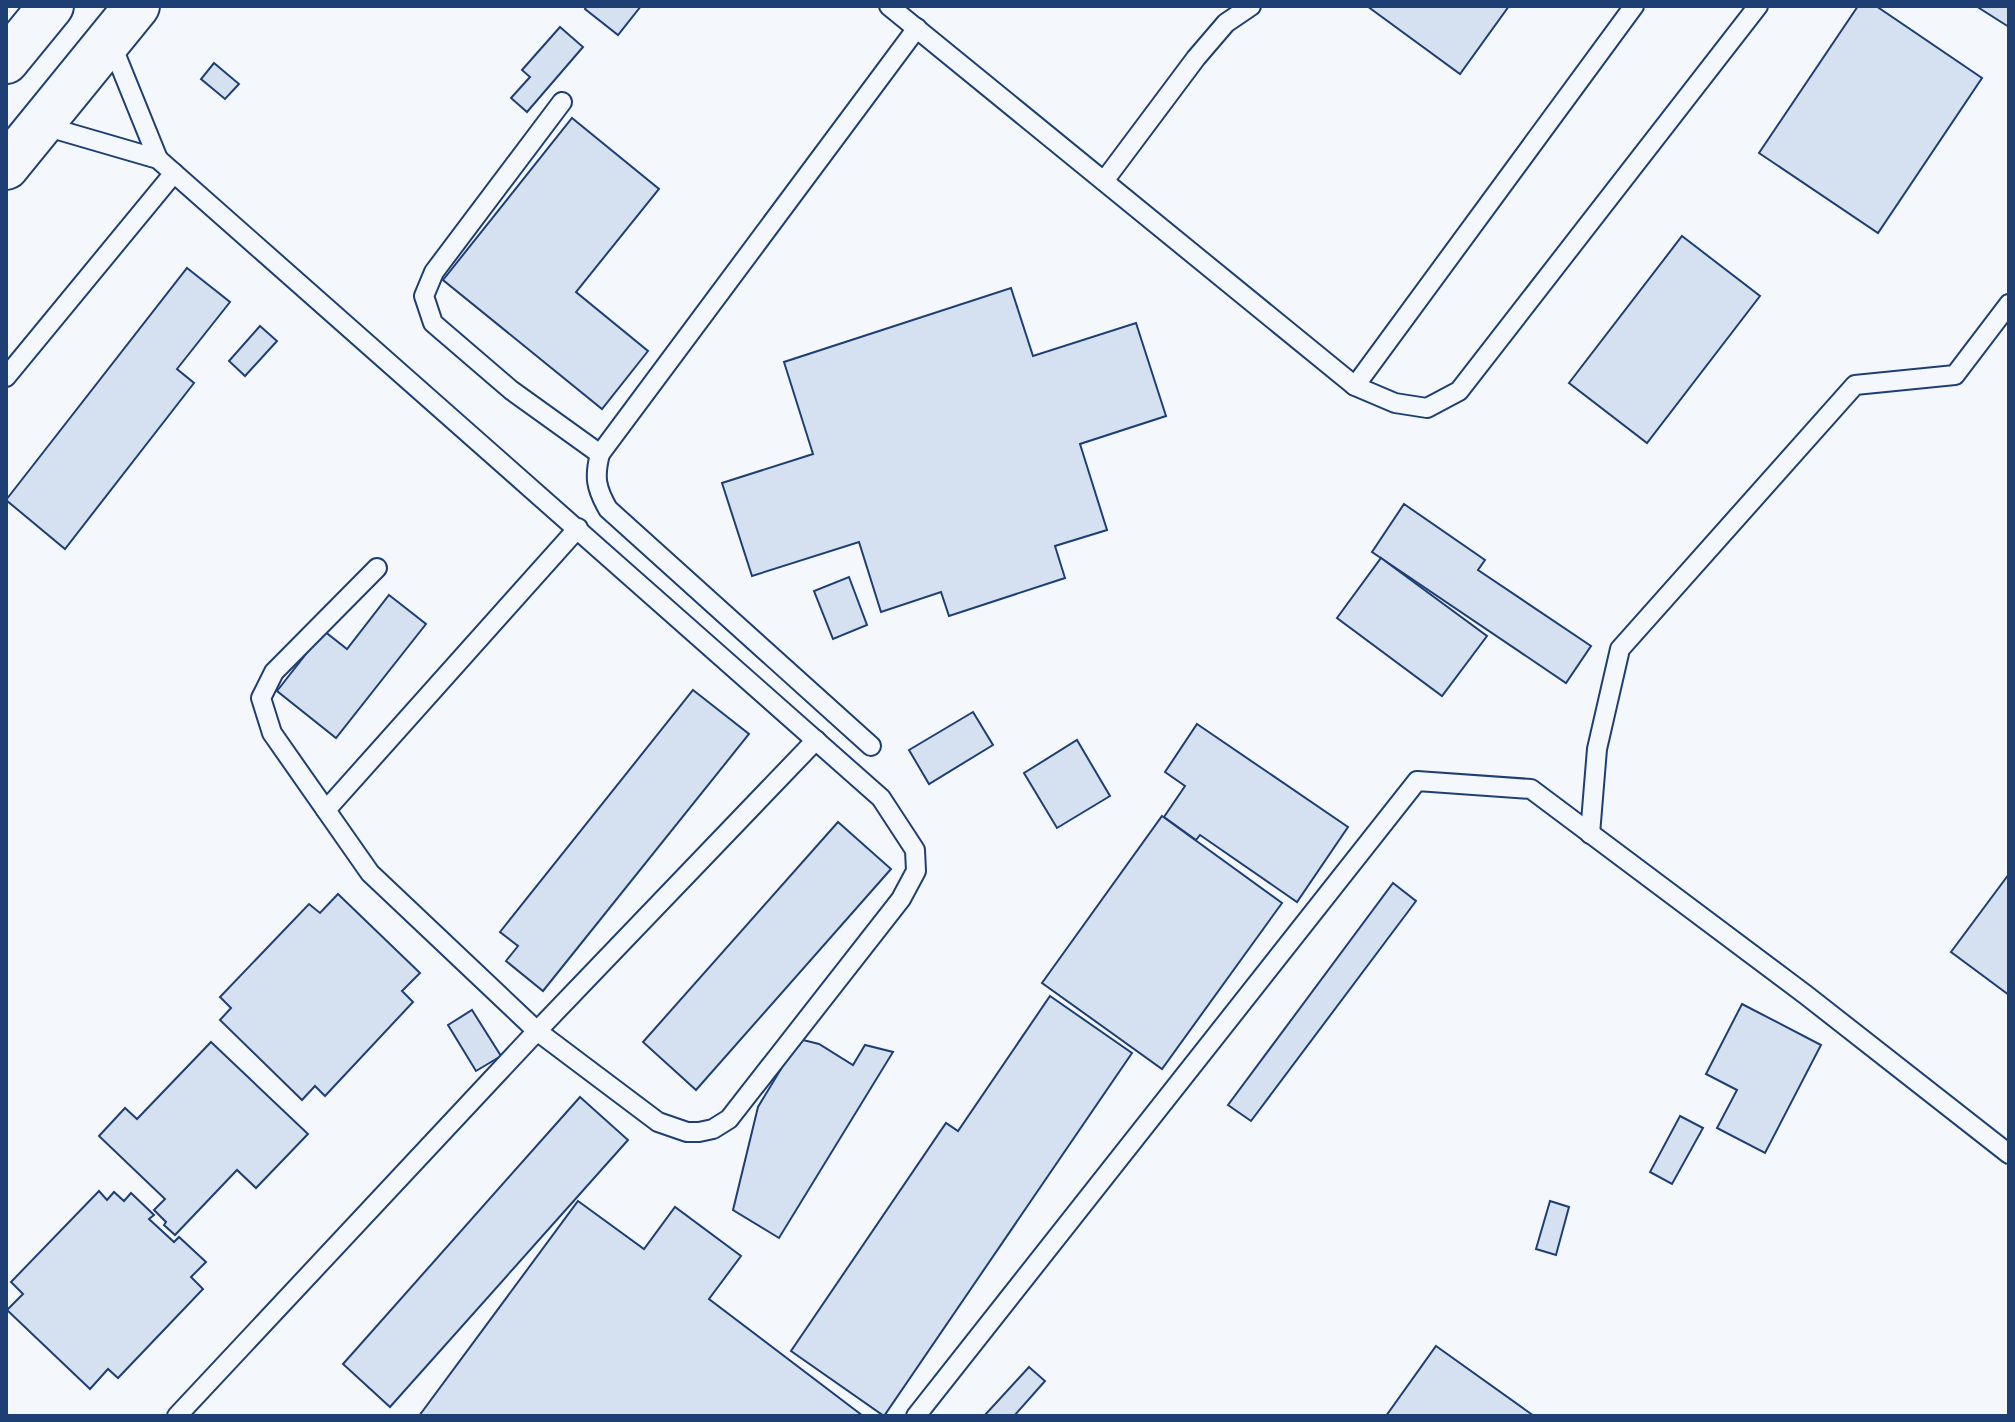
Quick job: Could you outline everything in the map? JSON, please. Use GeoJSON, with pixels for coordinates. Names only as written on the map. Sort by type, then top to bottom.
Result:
{"type":"FeatureCollection","features":[{"type":"Feature","properties":{"kind":"main road"},"geometry":{"type":"LineString","coordinates":[[6,61],[51,6]]}},
{"type":"Feature","properties":{"kind":"main road"},"geometry":{"type":"LineString","coordinates":[[6,167],[137,6]]}},
{"type":"Feature","properties":{"kind":"lane"},"geometry":{"type":"LineString","coordinates":[[889,6],[1355,386],[1395,403],[1427,408],[1459,391],[1758,6]]}},
{"type":"Feature","properties":{"kind":"lane"},"geometry":{"type":"LineString","coordinates":[[1104,181],[1196,58],[1226,23],[1251,6]]}},
{"type":"Feature","properties":{"kind":"lane"},"geometry":{"type":"LineString","coordinates":[[1355,386],[1634,6]]}},
{"type":"Feature","properties":{"kind":"lane"},"geometry":{"type":"LineString","coordinates":[[871,746],[608,509],[597,490],[595,473],[600,454],[917,28]]}},
{"type":"Feature","properties":{"kind":"lane"},"geometry":{"type":"LineString","coordinates":[[110,40],[158,159]]}},
{"type":"Feature","properties":{"kind":"lane"},"geometry":{"type":"LineString","coordinates":[[562,102],[434,272],[424,296],[433,323],[511,390],[600,454]]}},
{"type":"Feature","properties":{"kind":"lane"},"geometry":{"type":"LineString","coordinates":[[41,125],[158,159],[881,798],[915,850],[916,871],[901,899],[729,1119],[713,1129],[687,1132],[658,1122],[537,1031],[370,873],[272,733],[261,698],[274,672],[377,568]]}},
{"type":"Feature","properties":{"kind":"lane"},"geometry":{"type":"LineString","coordinates":[[6,377],[174,173]]}},
{"type":"Feature","properties":{"kind":"lane"},"geometry":{"type":"LineString","coordinates":[[1590,834],[1597,749],[1620,649],[1855,385],[1955,375],[2009,304]]}},
{"type":"Feature","properties":{"kind":"lane"},"geometry":{"type":"LineString","coordinates":[[326,810],[578,528]]}},
{"type":"Feature","properties":{"kind":"lane"},"geometry":{"type":"LineString","coordinates":[[177,1416],[537,1031],[816,740]]}},
{"type":"Feature","properties":{"kind":"lane"},"geometry":{"type":"LineString","coordinates":[[916,1416],[1417,781],[1531,789],[1806,995],[2009,1154]]}},
{"type":"Feature","properties":{"kind":"building"},"geometry":{"type":"Polygon","coordinates":[[[587,6],[641,6],[618,35],[585,9],[587,6]]]}},
{"type":"Feature","properties":{"kind":"building"},"geometry":{"type":"Polygon","coordinates":[[[1367,6],[1509,6],[1460,74],[1367,6]]]}},
{"type":"Feature","properties":{"kind":"building"},"geometry":{"type":"Polygon","coordinates":[[[1858,6],[1876,6],[1982,78],[1878,233],[1759,153],[1858,6]]]}},
{"type":"Feature","properties":{"kind":"building"},"geometry":{"type":"Polygon","coordinates":[[[1976,6],[2009,6],[2009,27],[1976,6]]]}},
{"type":"Feature","properties":{"kind":"building"},"geometry":{"type":"Polygon","coordinates":[[[560,27],[583,47],[527,112],[511,98],[530,77],[522,70],[560,27]]]}},
{"type":"Feature","properties":{"kind":"building"},"geometry":{"type":"Polygon","coordinates":[[[214,63],[239,84],[225,99],[201,79],[214,63]]]}},
{"type":"Feature","properties":{"kind":"building"},"geometry":{"type":"Polygon","coordinates":[[[572,118],[659,189],[576,292],[648,351],[602,409],[443,280],[572,118]]]}},
{"type":"Feature","properties":{"kind":"building"},"geometry":{"type":"Polygon","coordinates":[[[1682,236],[1760,296],[1647,443],[1569,383],[1682,236]]]}},
{"type":"Feature","properties":{"kind":"building"},"geometry":{"type":"Polygon","coordinates":[[[187,268],[230,302],[177,369],[194,383],[65,549],[6,500],[187,268]]]}},
{"type":"Feature","properties":{"kind":"building"},"geometry":{"type":"Polygon","coordinates":[[[1011,288],[1033,356],[1136,323],[1166,416],[1080,444],[1107,530],[1055,546],[1065,578],[949,616],[941,592],[881,612],[859,542],[752,576],[722,483],[813,454],[784,362],[1011,288]]]}},
{"type":"Feature","properties":{"kind":"building"},"geometry":{"type":"Polygon","coordinates":[[[260,326],[277,341],[245,376],[229,361],[260,326]]]}},
{"type":"Feature","properties":{"kind":"building"},"geometry":{"type":"Polygon","coordinates":[[[1404,504],[1485,560],[1478,570],[1591,646],[1566,683],[1372,552],[1404,504]]]}},
{"type":"Feature","properties":{"kind":"building"},"geometry":{"type":"Polygon","coordinates":[[[1381,558],[1487,636],[1442,696],[1337,618],[1381,558]]]}},
{"type":"Feature","properties":{"kind":"building"},"geometry":{"type":"Polygon","coordinates":[[[849,577],[867,625],[833,639],[814,591],[849,577]]]}},
{"type":"Feature","properties":{"kind":"building"},"geometry":{"type":"Polygon","coordinates":[[[389,595],[426,624],[336,738],[277,691],[324,631],[347,649],[389,595]]]}},
{"type":"Feature","properties":{"kind":"building"},"geometry":{"type":"Polygon","coordinates":[[[693,690],[749,734],[543,991],[506,961],[518,946],[500,932],[693,690]]]}},
{"type":"Feature","properties":{"kind":"building"},"geometry":{"type":"Polygon","coordinates":[[[973,712],[993,745],[929,784],[909,750],[973,712]]]}},
{"type":"Feature","properties":{"kind":"building"},"geometry":{"type":"Polygon","coordinates":[[[1197,724],[1348,827],[1297,902],[1200,835],[1196,840],[1164,817],[1185,786],[1165,772],[1197,724]]]}},
{"type":"Feature","properties":{"kind":"building"},"geometry":{"type":"Polygon","coordinates":[[[1077,740],[1110,796],[1057,828],[1024,773],[1077,740]]]}},
{"type":"Feature","properties":{"kind":"building"},"geometry":{"type":"Polygon","coordinates":[[[1162,816],[1282,903],[1162,1069],[1042,983],[1162,816]]]}},
{"type":"Feature","properties":{"kind":"building"},"geometry":{"type":"Polygon","coordinates":[[[838,822],[891,869],[696,1090],[643,1042],[838,822]]]}},
{"type":"Feature","properties":{"kind":"building"},"geometry":{"type":"Polygon","coordinates":[[[2009,874],[2009,995],[1951,952],[2009,874]]]}},
{"type":"Feature","properties":{"kind":"building"},"geometry":{"type":"Polygon","coordinates":[[[1393,883],[1416,901],[1251,1121],[1228,1105],[1393,883]]]}},
{"type":"Feature","properties":{"kind":"building"},"geometry":{"type":"Polygon","coordinates":[[[338,894],[420,973],[402,991],[413,1002],[325,1096],[315,1086],[302,1100],[220,1020],[231,1008],[220,997],[309,904],[320,913],[338,894]]]}},
{"type":"Feature","properties":{"kind":"building"},"geometry":{"type":"Polygon","coordinates":[[[1050,996],[1132,1053],[884,1416],[791,1351],[946,1123],[958,1131],[1050,996]]]}},
{"type":"Feature","properties":{"kind":"building"},"geometry":{"type":"Polygon","coordinates":[[[1742,1004],[1821,1045],[1765,1153],[1717,1128],[1737,1090],[1706,1074],[1742,1004]]]}},
{"type":"Feature","properties":{"kind":"building"},"geometry":{"type":"Polygon","coordinates":[[[472,1010],[501,1056],[476,1071],[448,1025],[472,1010]]]}},
{"type":"Feature","properties":{"kind":"building"},"geometry":{"type":"Polygon","coordinates":[[[799,1039],[819,1044],[853,1065],[865,1045],[893,1052],[779,1238],[733,1210],[758,1107],[799,1039]]]}},
{"type":"Feature","properties":{"kind":"building"},"geometry":{"type":"Polygon","coordinates":[[[211,1042],[308,1134],[256,1188],[237,1170],[175,1235],[154,1210],[165,1199],[99,1136],[125,1108],[137,1119],[211,1042]]]}},
{"type":"Feature","properties":{"kind":"building"},"geometry":{"type":"Polygon","coordinates":[[[580,1097],[628,1140],[390,1407],[343,1364],[580,1097]]]}},
{"type":"Feature","properties":{"kind":"building"},"geometry":{"type":"Polygon","coordinates":[[[1680,1116],[1703,1128],[1672,1184],[1650,1172],[1680,1116]]]}},
{"type":"Feature","properties":{"kind":"building"},"geometry":{"type":"Polygon","coordinates":[[[99,1191],[107,1200],[114,1192],[124,1201],[131,1193],[154,1215],[149,1219],[174,1242],[179,1237],[206,1262],[191,1277],[203,1289],[118,1378],[108,1369],[90,1389],[7,1310],[23,1294],[11,1282],[99,1191]]]}},
{"type":"Feature","properties":{"kind":"building"},"geometry":{"type":"Polygon","coordinates":[[[578,1201],[644,1249],[675,1207],[741,1256],[709,1299],[863,1416],[419,1416],[578,1201]]]}},
{"type":"Feature","properties":{"kind":"building"},"geometry":{"type":"Polygon","coordinates":[[[1550,1201],[1569,1207],[1556,1255],[1536,1249],[1550,1201]]]}},
{"type":"Feature","properties":{"kind":"building"},"geometry":{"type":"Polygon","coordinates":[[[1436,1346],[1534,1416],[1386,1416],[1436,1346]]]}},
{"type":"Feature","properties":{"kind":"building"},"geometry":{"type":"Polygon","coordinates":[[[1029,1367],[1045,1381],[1014,1416],[984,1416],[1029,1367]]]}}]}
